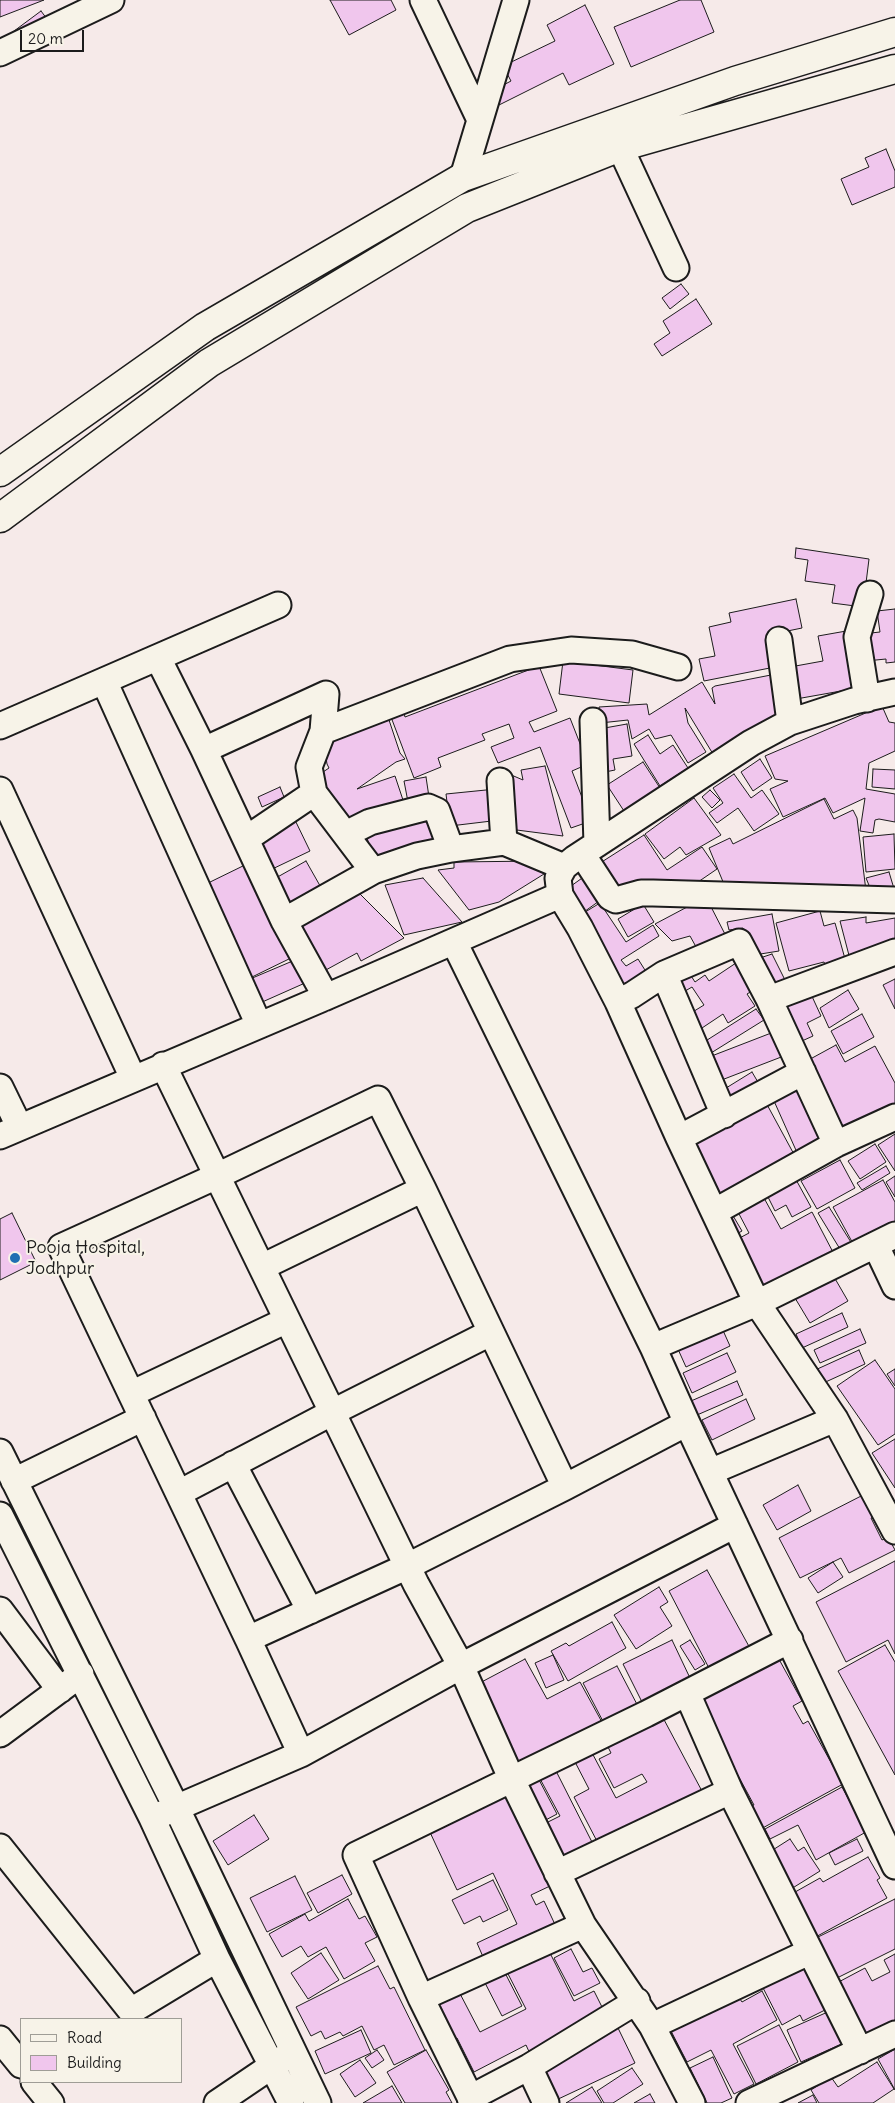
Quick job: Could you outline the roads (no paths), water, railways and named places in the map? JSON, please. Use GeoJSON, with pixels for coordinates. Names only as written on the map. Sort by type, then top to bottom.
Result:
{"type":"FeatureCollection","features":[{"type":"Feature","properties":{"kind":"main road"},"geometry":{"type":"LineString","coordinates":[[0,472],[205,327],[463,177],[735,81],[895,32]]}},
{"type":"Feature","properties":{"kind":"main road"},"geometry":{"type":"LineString","coordinates":[[0,518],[209,363],[467,208],[620,147],[895,69]]}},
{"type":"Feature","properties":{"kind":"street"},"geometry":{"type":"LineString","coordinates":[[0,53],[111,0]]}},
{"type":"Feature","properties":{"kind":"street"},"geometry":{"type":"LineString","coordinates":[[423,0],[480,120]]}},
{"type":"Feature","properties":{"kind":"street"},"geometry":{"type":"LineString","coordinates":[[463,177],[516,0]]}},
{"type":"Feature","properties":{"kind":"street"},"geometry":{"type":"LineString","coordinates":[[620,147],[676,268]]}},
{"type":"Feature","properties":{"kind":"street"},"geometry":{"type":"LineString","coordinates":[[867,699],[857,637],[870,594]]}},
{"type":"Feature","properties":{"kind":"street"},"geometry":{"type":"LineString","coordinates":[[0,726],[278,605]]}},
{"type":"Feature","properties":{"kind":"street"},"geometry":{"type":"LineString","coordinates":[[779,640],[790,722]]}},
{"type":"Feature","properties":{"kind":"street"},"geometry":{"type":"LineString","coordinates":[[322,731],[510,659],[570,650],[632,654],[678,667]]}},
{"type":"Feature","properties":{"kind":"street"},"geometry":{"type":"LineString","coordinates":[[158,658],[204,750],[284,921],[326,997]]}},
{"type":"Feature","properties":{"kind":"street"},"geometry":{"type":"LineString","coordinates":[[104,681],[259,1025]]}},
{"type":"Feature","properties":{"kind":"street"},"geometry":{"type":"LineString","coordinates":[[893,1521],[834,1419],[757,1303],[679,1138],[618,1002],[580,928],[560,895],[558,878],[581,855],[751,743],[790,722],[854,701],[895,692]]}},
{"type":"Feature","properties":{"kind":"street"},"geometry":{"type":"LineString","coordinates":[[204,750],[326,694],[322,731],[309,767],[314,793],[373,871]]}},
{"type":"Feature","properties":{"kind":"street"},"geometry":{"type":"LineString","coordinates":[[593,721],[581,855],[610,897],[616,900],[641,893],[653,893],[895,900]]}},
{"type":"Feature","properties":{"kind":"street"},"geometry":{"type":"LineString","coordinates":[[500,781],[504,842]]}},
{"type":"Feature","properties":{"kind":"street"},"geometry":{"type":"LineString","coordinates":[[0,790],[133,1078]]}},
{"type":"Feature","properties":{"kind":"street"},"geometry":{"type":"LineString","coordinates":[[246,839],[314,793]]}},
{"type":"Feature","properties":{"kind":"street"},"geometry":{"type":"LineString","coordinates":[[346,834],[370,822],[428,806],[437,811],[451,849]]}},
{"type":"Feature","properties":{"kind":"street"},"geometry":{"type":"LineString","coordinates":[[284,921],[373,871],[417,856],[451,849],[504,842],[581,855]]}},
{"type":"Feature","properties":{"kind":"street"},"geometry":{"type":"LineString","coordinates":[[0,1086],[10,1131],[560,895]]}},
{"type":"Feature","properties":{"kind":"street"},"geometry":{"type":"LineString","coordinates":[[454,942],[653,1347],[895,1866]]}},
{"type":"Feature","properties":{"kind":"street"},"geometry":{"type":"LineString","coordinates":[[618,1002],[664,974],[739,942],[769,999],[836,1144]]}},
{"type":"Feature","properties":{"kind":"street"},"geometry":{"type":"LineString","coordinates":[[769,999],[895,952]]}},
{"type":"Feature","properties":{"kind":"street"},"geometry":{"type":"LineString","coordinates":[[664,974],[724,1115]]}},
{"type":"Feature","properties":{"kind":"street"},"geometry":{"type":"LineString","coordinates":[[164,1066],[332,1412],[460,1666],[512,1780],[583,1925],[652,2026],[692,2103]]}},
{"type":"Feature","properties":{"kind":"street"},"geometry":{"type":"LineString","coordinates":[[679,1138],[803,1072]]}},
{"type":"Feature","properties":{"kind":"street"},"geometry":{"type":"LineString","coordinates":[[301,1754],[61,1247],[217,1176],[378,1098],[565,1487]]}},
{"type":"Feature","properties":{"kind":"street"},"geometry":{"type":"LineString","coordinates":[[714,1212],[836,1144],[895,1117]]}},
{"type":"Feature","properties":{"kind":"street"},"geometry":{"type":"LineString","coordinates":[[262,1267],[423,1189]]}},
{"type":"Feature","properties":{"kind":"street"},"geometry":{"type":"LineString","coordinates":[[653,1347],[757,1303],[886,1240],[895,1286]]}},
{"type":"Feature","properties":{"kind":"street"},"geometry":{"type":"LineString","coordinates":[[131,1394],[288,1320]]}},
{"type":"Feature","properties":{"kind":"street"},"geometry":{"type":"LineString","coordinates":[[178,1493],[332,1412],[490,1333]]}},
{"type":"Feature","properties":{"kind":"street"},"geometry":{"type":"LineString","coordinates":[[14,1480],[143,1418]]}},
{"type":"Feature","properties":{"kind":"street"},"geometry":{"type":"LineString","coordinates":[[710,1472],[834,1419]]}},
{"type":"Feature","properties":{"kind":"street"},"geometry":{"type":"LineString","coordinates":[[248,1639],[408,1566],[687,1423]]}},
{"type":"Feature","properties":{"kind":"street"},"geometry":{"type":"LineString","coordinates":[[0,1452],[176,1806],[318,2103]]}},
{"type":"Feature","properties":{"kind":"street"},"geometry":{"type":"LineString","coordinates":[[233,1464],[310,1611]]}},
{"type":"Feature","properties":{"kind":"street"},"geometry":{"type":"LineString","coordinates":[[0,1515],[152,1818],[217,1959],[291,2103]]}},
{"type":"Feature","properties":{"kind":"street"},"geometry":{"type":"LineString","coordinates":[[152,1818],[176,1806],[301,1754],[460,1666],[735,1525]]}},
{"type":"Feature","properties":{"kind":"street"},"geometry":{"type":"LineString","coordinates":[[0,1610],[60,1690]]}},
{"type":"Feature","properties":{"kind":"street"},"geometry":{"type":"LineString","coordinates":[[637,2002],[472,2100],[421,1998],[356,1855],[512,1780],[790,1640]]}},
{"type":"Feature","properties":{"kind":"street"},"geometry":{"type":"LineString","coordinates":[[0,1734],[81,1674]]}},
{"type":"Feature","properties":{"kind":"street"},"geometry":{"type":"LineString","coordinates":[[687,1693],[730,1790],[860,2052]]}},
{"type":"Feature","properties":{"kind":"street"},"geometry":{"type":"LineString","coordinates":[[558,1873],[730,1790]]}},
{"type":"Feature","properties":{"kind":"street"},"geometry":{"type":"LineString","coordinates":[[0,1847],[126,2015],[217,1959]]}},
{"type":"Feature","properties":{"kind":"street"},"geometry":{"type":"LineString","coordinates":[[421,1998],[583,1925]]}},
{"type":"Feature","properties":{"kind":"street"},"geometry":{"type":"LineString","coordinates":[[652,2026],[809,1952]]}},
{"type":"Feature","properties":{"kind":"street"},"geometry":{"type":"LineString","coordinates":[[749,2103],[895,2034]]}},
{"type":"Feature","properties":{"kind":"street"},"geometry":{"type":"LineString","coordinates":[[0,2039],[20,2064]]}},
{"type":"Feature","properties":{"kind":"street"},"geometry":{"type":"LineString","coordinates":[[217,2103],[294,2052]]}},
{"type":"Feature","properties":{"kind":"street"},"geometry":{"type":"LineString","coordinates":[[529,2067],[546,2103]]}},
{"type":"Feature","properties":{"kind":"place","name":"Pooja Hospital, Jodhpur"},"geometry":{"type":"Point","coordinates":[15,1258]}}]}
